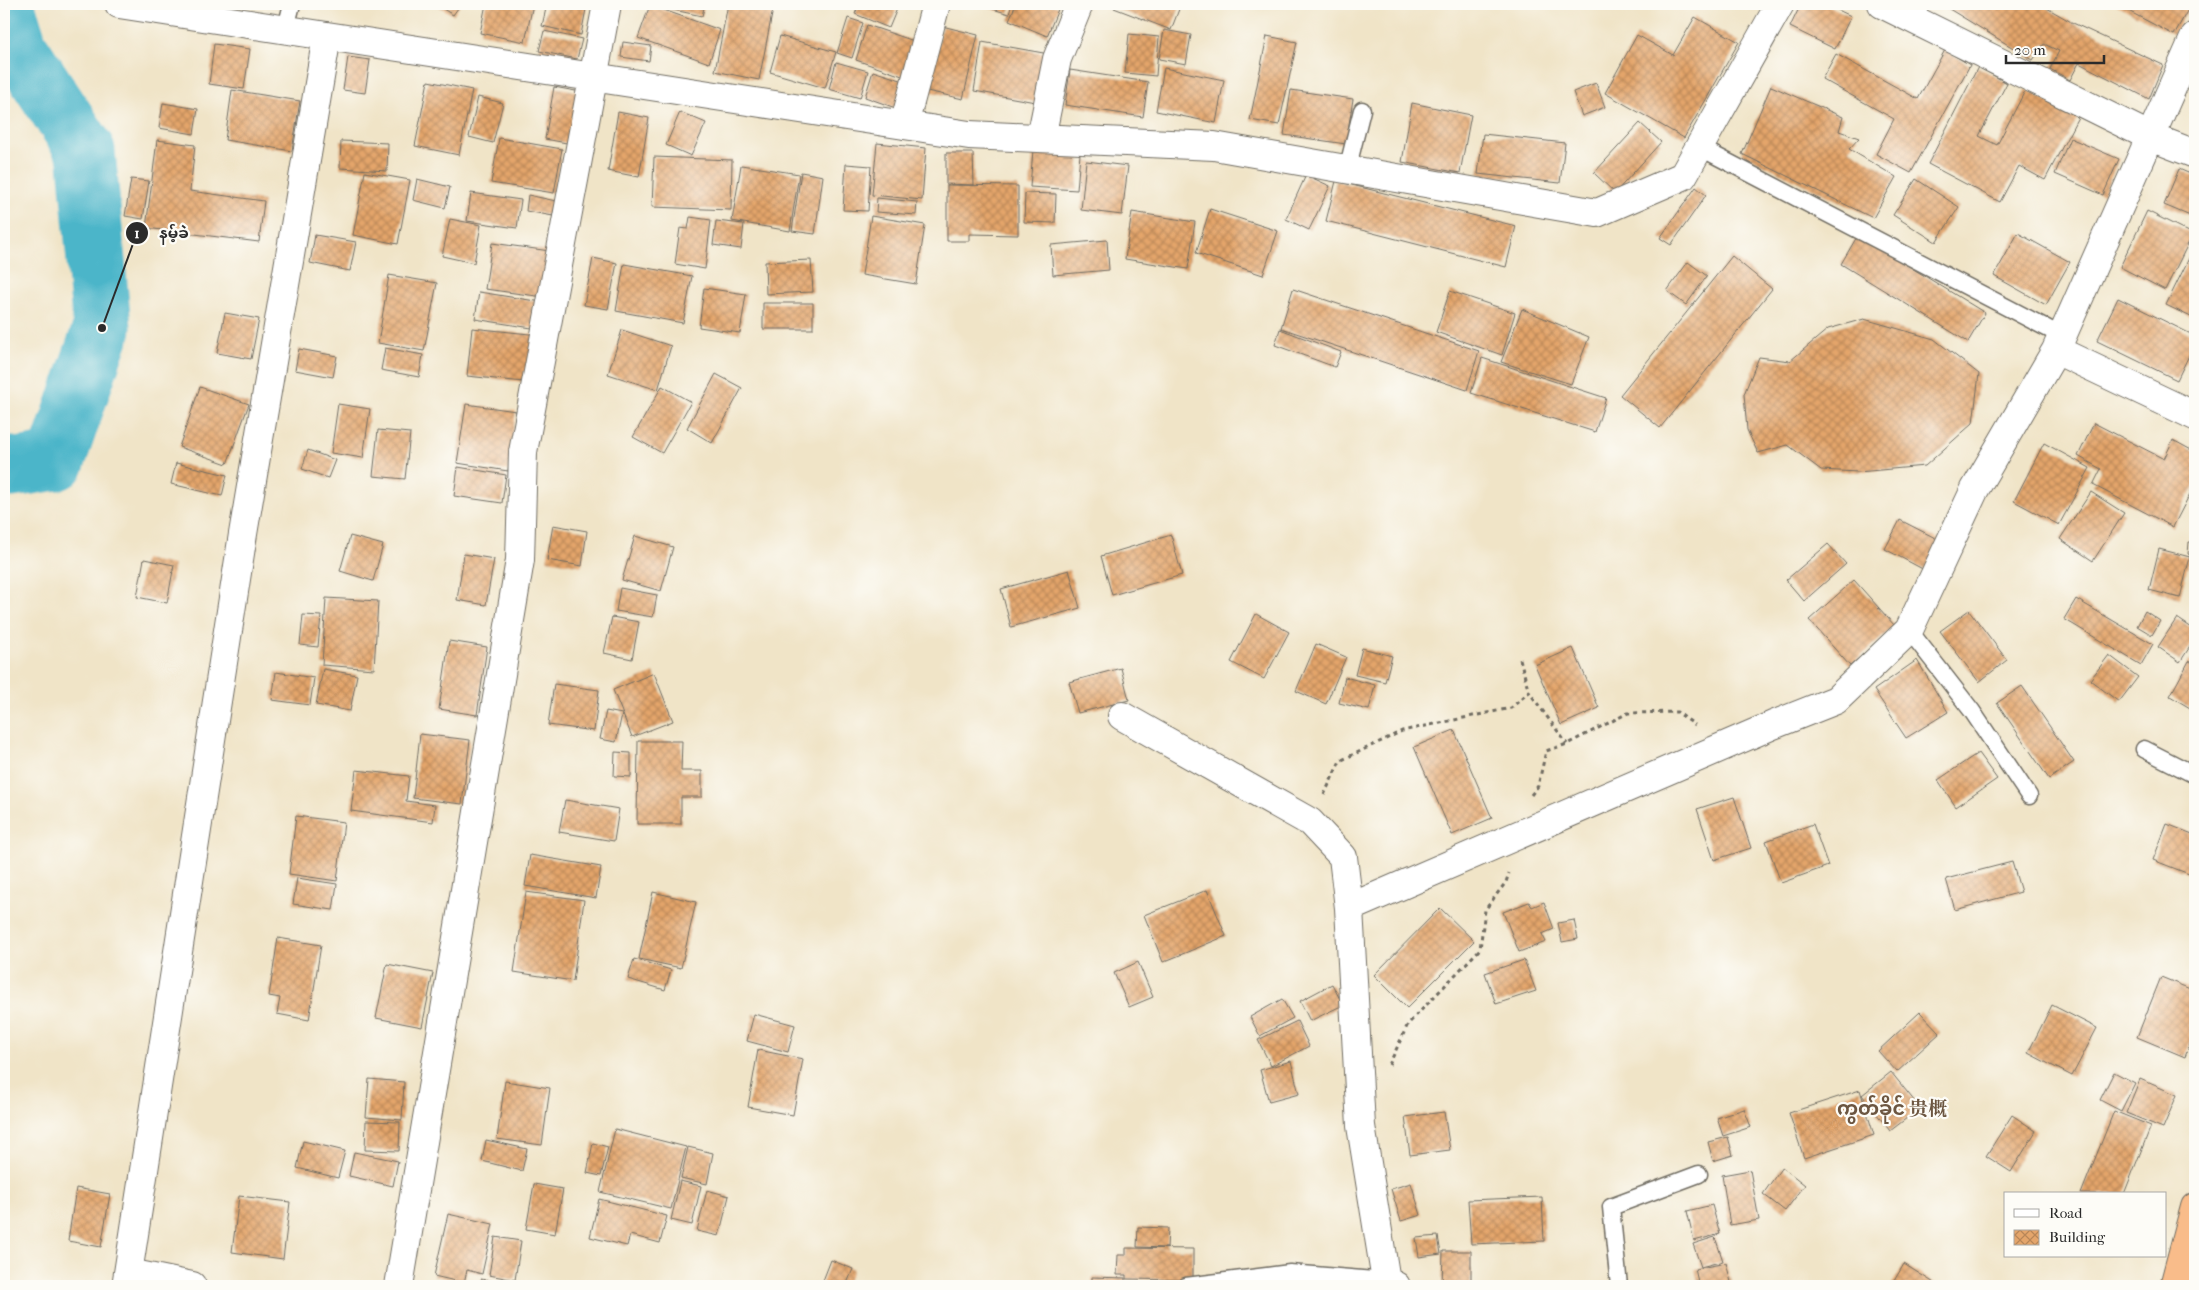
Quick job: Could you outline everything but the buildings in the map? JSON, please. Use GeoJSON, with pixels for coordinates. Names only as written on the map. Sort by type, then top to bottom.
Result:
{"type":"FeatureCollection","features":[{"type":"Feature","properties":{"kind":"highway"},"geometry":{"type":"LineString","coordinates":[[2174,1286],[2195,1207]]}},
{"type":"Feature","properties":{"kind":"street"},"geometry":{"type":"LineString","coordinates":[[119,4],[289,16],[327,36],[969,135],[1214,146],[1597,214],[1683,176],[1780,4]]}},
{"type":"Feature","properties":{"kind":"street"},"geometry":{"type":"LineString","coordinates":[[399,1286],[520,560],[523,452],[607,4]]}},
{"type":"Feature","properties":{"kind":"street"},"geometry":{"type":"LineString","coordinates":[[904,125],[936,4]]}},
{"type":"Feature","properties":{"kind":"street"},"geometry":{"type":"LineString","coordinates":[[1041,138],[1057,59],[1079,4]]}},
{"type":"Feature","properties":{"kind":"street"},"geometry":{"type":"LineString","coordinates":[[1882,4],[2151,137],[2195,154]]}},
{"type":"Feature","properties":{"kind":"street"},"geometry":{"type":"LineString","coordinates":[[192,1286],[128,1279],[243,534],[327,36]]}},
{"type":"Feature","properties":{"kind":"street"},"geometry":{"type":"LineString","coordinates":[[1349,908],[1724,746],[1836,700],[1909,630],[1975,489],[2059,343],[2195,36]]}},
{"type":"Feature","properties":{"kind":"street"},"geometry":{"type":"LineString","coordinates":[[2059,343],[2195,416]]}},
{"type":"Feature","properties":{"kind":"street"},"geometry":{"type":"LineString","coordinates":[[1122,716],[1310,822],[1343,857],[1349,908],[1361,1126],[1391,1284]]}},
{"type":"Feature","properties":{"kind":"lane"},"geometry":{"type":"LineString","coordinates":[[1347,170],[1362,110]]}},
{"type":"Feature","properties":{"kind":"lane"},"geometry":{"type":"LineString","coordinates":[[1699,147],[2059,343]]}},
{"type":"Feature","properties":{"kind":"lane"},"geometry":{"type":"LineString","coordinates":[[1909,630],[1972,711],[2029,796]]}},
{"type":"Feature","properties":{"kind":"lane"},"geometry":{"type":"LineString","coordinates":[[2144,749],[2195,775]]}},
{"type":"Feature","properties":{"kind":"lane"},"geometry":{"type":"LineString","coordinates":[[1619,1286],[1611,1208],[1699,1174]]}},
{"type":"Feature","properties":{"kind":"lane"},"geometry":{"type":"LineString","coordinates":[[1186,1286],[1290,1273],[1391,1284]]}},
{"type":"Feature","properties":{"kind":"path"},"geometry":{"type":"LineString","coordinates":[[1520,659],[1529,692],[1567,744]]}},
{"type":"Feature","properties":{"kind":"path"},"geometry":{"type":"LineString","coordinates":[[1310,822],[1340,761],[1402,730],[1511,708],[1529,692]]}},
{"type":"Feature","properties":{"kind":"path"},"geometry":{"type":"LineString","coordinates":[[1388,1067],[1408,1024],[1480,949],[1485,910],[1506,882],[1521,835],[1520,807],[1538,786],[1546,751],[1567,744],[1628,713],[1677,712],[1724,746]]}},
{"type":"Feature","properties":{"kind":"waterway"},"geometry":{"type":"LineString","coordinates":[[4,464],[11,468],[56,461],[102,328],[86,151],[19,49],[5,4]]}},
{"type":"Feature","properties":{"kind":"place","name":"နမ့်ခဲ"},"geometry":{"type":"Point","coordinates":[102,328]}},
{"type":"Feature","properties":{"kind":"district","name":"ကွတ်ခိုင် 贵概"},"geometry":{"type":"Point","coordinates":[1892,1108]}}]}
